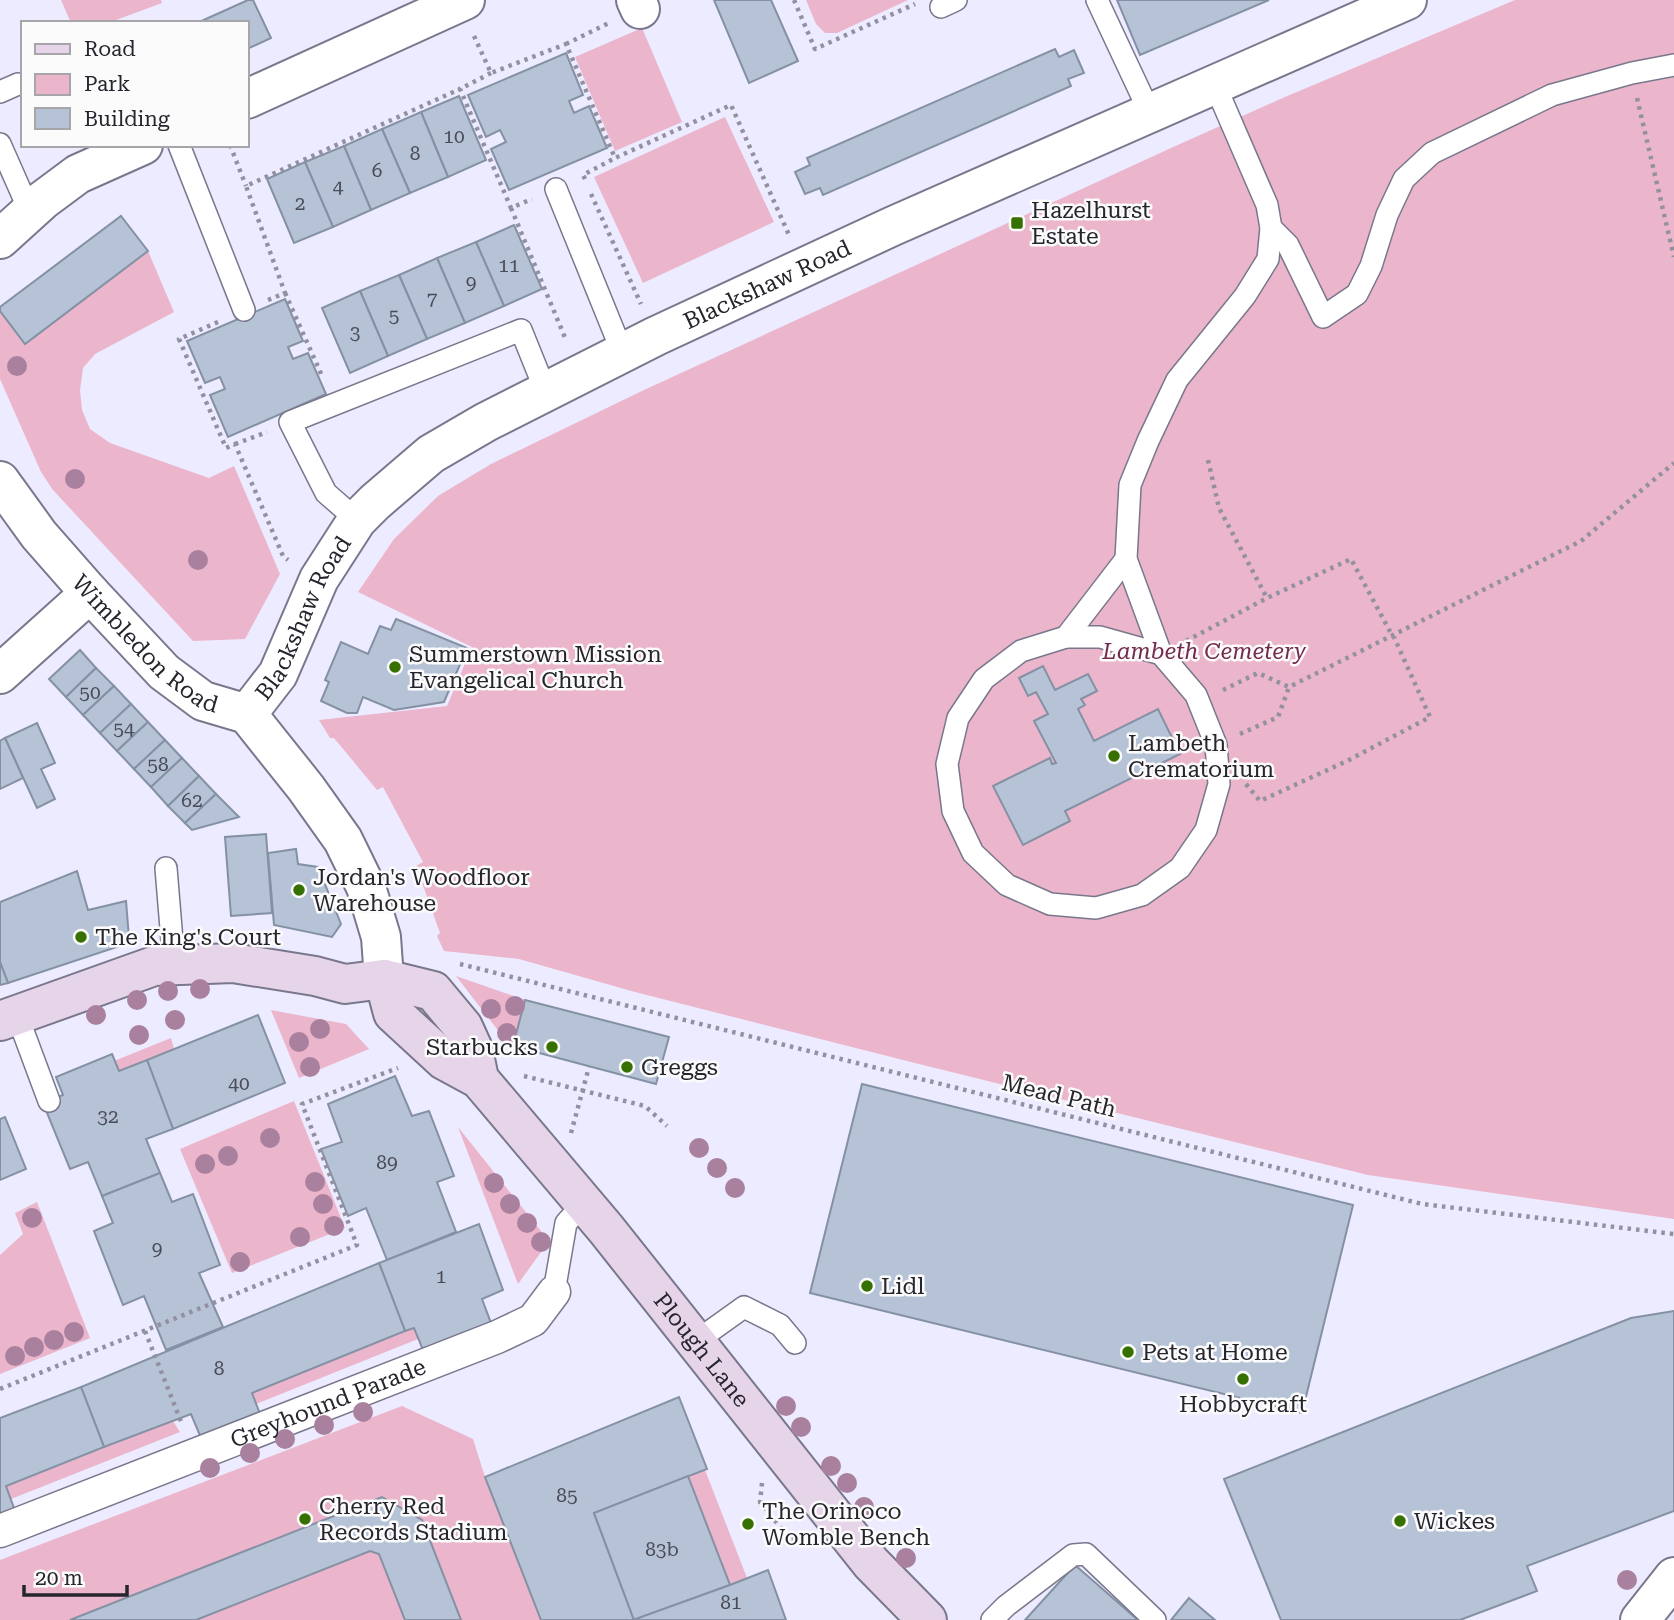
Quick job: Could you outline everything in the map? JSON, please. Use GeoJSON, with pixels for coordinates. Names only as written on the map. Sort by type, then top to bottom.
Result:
{"type":"FeatureCollection","features":[{"type":"Feature","properties":{"kind":"main road"},"geometry":{"type":"LineString","coordinates":[[9,1018],[153,966],[233,963],[315,976],[345,984],[383,979]]}},
{"type":"Feature","properties":{"kind":"main road","name":"Plough Lane"},"geometry":{"type":"LineString","coordinates":[[383,979],[393,1013],[444,1060],[479,1079],[584,1203],[871,1563],[922,1618]]}},
{"type":"Feature","properties":{"kind":"street","name":"Blackshaw Road"},"geometry":{"type":"LineString","coordinates":[[247,714],[278,674],[318,579],[357,520],[431,454],[486,422],[639,345],[893,226],[1407,0]]}},
{"type":"Feature","properties":{"kind":"street"},"geometry":{"type":"LineString","coordinates":[[248,99],[462,1]]}},
{"type":"Feature","properties":{"kind":"street"},"geometry":{"type":"LineString","coordinates":[[0,239],[78,174],[139,147]]}},
{"type":"Feature","properties":{"kind":"street","name":"Wimbledon Road"},"geometry":{"type":"LineString","coordinates":[[0,481],[39,535],[176,683],[203,701],[247,714],[306,788],[343,840],[366,887],[382,937],[383,979]]}},
{"type":"Feature","properties":{"kind":"street"},"geometry":{"type":"LineString","coordinates":[[0,674],[90,593]]}},
{"type":"Feature","properties":{"kind":"street","name":"Greyhound Parade"},"geometry":{"type":"LineString","coordinates":[[0,1531],[497,1337],[533,1320],[554,1292]]}},
{"type":"Feature","properties":{"kind":"street"},"geometry":{"type":"LineString","coordinates":[[1640,1620],[1674,1577]]}},
{"type":"Feature","properties":{"kind":"lane"},"geometry":{"type":"LineString","coordinates":[[1097,0],[1150,113]]}},
{"type":"Feature","properties":{"kind":"lane"},"geometry":{"type":"LineString","coordinates":[[1271,228],[1288,245],[1323,317],[1357,294],[1371,265],[1387,215],[1404,179],[1432,153],[1552,95],[1632,73],[1674,65]]}},
{"type":"Feature","properties":{"kind":"lane"},"geometry":{"type":"LineString","coordinates":[[1161,654],[1100,637],[1066,637],[1021,651],[984,679],[958,718],[947,764],[953,811],[973,853],[1007,885],[1050,904],[1096,908],[1142,895],[1180,868],[1206,830],[1219,784],[1216,745],[1196,695],[1161,654],[1126,559],[1130,485],[1148,441],[1177,380],[1238,304],[1268,259],[1271,228],[1267,205],[1215,85]]}},
{"type":"Feature","properties":{"kind":"lane"},"geometry":{"type":"LineString","coordinates":[[0,144],[30,212]]}},
{"type":"Feature","properties":{"kind":"lane"},"geometry":{"type":"LineString","coordinates":[[180,147],[244,310]]}},
{"type":"Feature","properties":{"kind":"lane"},"geometry":{"type":"LineString","coordinates":[[556,188],[639,345]]}},
{"type":"Feature","properties":{"kind":"lane"},"geometry":{"type":"LineString","coordinates":[[357,520],[326,493],[290,422],[521,330],[546,392]]}},
{"type":"Feature","properties":{"kind":"lane"},"geometry":{"type":"LineString","coordinates":[[1066,637],[1126,559]]}},
{"type":"Feature","properties":{"kind":"lane"},"geometry":{"type":"LineString","coordinates":[[166,867],[174,965]]}},
{"type":"Feature","properties":{"kind":"lane"},"geometry":{"type":"LineString","coordinates":[[9,1018],[49,1101]]}},
{"type":"Feature","properties":{"kind":"lane","name":"Greyhound Parade"},"geometry":{"type":"LineString","coordinates":[[554,1292],[566,1223],[584,1203]]}},
{"type":"Feature","properties":{"kind":"lane"},"geometry":{"type":"LineString","coordinates":[[695,1342],[744,1307],[780,1325],[795,1343]]}},
{"type":"Feature","properties":{"kind":"lane"},"geometry":{"type":"LineString","coordinates":[[992,1620],[1006,1606],[1073,1555],[1086,1554],[1155,1620]]}},
{"type":"Feature","properties":{"kind":"path"},"geometry":{"type":"LineString","coordinates":[[794,0],[815,49],[917,3],[916,0]]}},
{"type":"Feature","properties":{"kind":"path"},"geometry":{"type":"LineString","coordinates":[[462,1],[491,73]]}},
{"type":"Feature","properties":{"kind":"path"},"geometry":{"type":"LineString","coordinates":[[246,186],[491,73],[566,44],[638,4]]}},
{"type":"Feature","properties":{"kind":"path"},"geometry":{"type":"LineString","coordinates":[[566,44],[615,158]]}},
{"type":"Feature","properties":{"kind":"path"},"geometry":{"type":"LineString","coordinates":[[1632,73],[1674,257]]}},
{"type":"Feature","properties":{"kind":"path"},"geometry":{"type":"LineString","coordinates":[[460,89],[580,375]]}},
{"type":"Feature","properties":{"kind":"path"},"geometry":{"type":"LineString","coordinates":[[511,208],[732,105],[803,269]]}},
{"type":"Feature","properties":{"kind":"path"},"geometry":{"type":"LineString","coordinates":[[231,147],[285,293],[335,404]]}},
{"type":"Feature","properties":{"kind":"path"},"geometry":{"type":"LineString","coordinates":[[583,175],[639,345]]}},
{"type":"Feature","properties":{"kind":"path"},"geometry":{"type":"LineString","coordinates":[[285,293],[179,339],[226,448],[235,444],[283,556],[318,579]]}},
{"type":"Feature","properties":{"kind":"path"},"geometry":{"type":"LineString","coordinates":[[1208,460],[1219,508],[1267,598]]}},
{"type":"Feature","properties":{"kind":"path"},"geometry":{"type":"LineString","coordinates":[[1161,654],[1267,598],[1351,559],[1393,637],[1430,717],[1347,761],[1260,802],[1216,745],[1278,716],[1289,687],[1393,637],[1581,541],[1674,463]]}},
{"type":"Feature","properties":{"kind":"path"},"geometry":{"type":"LineString","coordinates":[[1198,702],[1258,673],[1289,687]]}},
{"type":"Feature","properties":{"kind":"path","name":"Mead Path"},"geometry":{"type":"LineString","coordinates":[[451,962],[1422,1204],[1674,1234]]}},
{"type":"Feature","properties":{"kind":"path"},"geometry":{"type":"LineString","coordinates":[[0,1389],[357,1245],[302,1104],[408,1064]]}},
{"type":"Feature","properties":{"kind":"path"},"geometry":{"type":"LineString","coordinates":[[568,1136],[573,1131],[589,1067]]}},
{"type":"Feature","properties":{"kind":"path"},"geometry":{"type":"LineString","coordinates":[[520,1077],[525,1076],[645,1106],[667,1126]]}},
{"type":"Feature","properties":{"kind":"path"},"geometry":{"type":"LineString","coordinates":[[145,1331],[195,1455]]}},
{"type":"Feature","properties":{"kind":"path"},"geometry":{"type":"LineString","coordinates":[[762,1488],[760,1502],[789,1538],[804,1540]]}},
{"type":"Feature","properties":{"kind":"green space"},"geometry":{"type":"Polygon","coordinates":[[[61,0],[161,0],[162,3],[113,21],[70,21],[61,0]]]}},
{"type":"Feature","properties":{"kind":"green space"},"geometry":{"type":"Polygon","coordinates":[[[806,0],[908,0],[837,33],[825,33],[816,24],[806,0]]]}},
{"type":"Feature","properties":{"kind":"green space","name":"Lambeth Cemetery"},"geometry":{"type":"Polygon","coordinates":[[[1515,0],[1674,0],[1674,1219],[1368,1175],[635,992],[519,959],[444,951],[416,866],[423,862],[383,787],[377,790],[334,738],[330,738],[319,720],[447,706],[472,647],[358,592],[394,539],[438,496],[491,464],[644,390],[1171,148],[1515,0]]]}},
{"type":"Feature","properties":{"kind":"green space"},"geometry":{"type":"Polygon","coordinates":[[[642,28],[682,122],[615,151],[575,57],[642,28]]]}},
{"type":"Feature","properties":{"kind":"green space"},"geometry":{"type":"Polygon","coordinates":[[[725,117],[774,222],[643,283],[594,177],[725,117]]]}},
{"type":"Feature","properties":{"kind":"green space"},"geometry":{"type":"Polygon","coordinates":[[[148,251],[174,312],[95,354],[83,368],[80,390],[82,410],[90,429],[110,443],[209,478],[234,466],[280,574],[245,639],[193,641],[53,490],[41,472],[0,379],[0,311],[25,344],[148,251]]]}},
{"type":"Feature","properties":{"kind":"green space"},"geometry":{"type":"Polygon","coordinates":[[[456,976],[525,1000],[513,1046],[507,1042],[456,976]]]}},
{"type":"Feature","properties":{"kind":"green space"},"geometry":{"type":"Polygon","coordinates":[[[271,1010],[346,1024],[369,1049],[299,1078],[271,1010]]]}},
{"type":"Feature","properties":{"kind":"green space"},"geometry":{"type":"Polygon","coordinates":[[[171,1038],[174,1049],[119,1071],[114,1061],[171,1038]]]}},
{"type":"Feature","properties":{"kind":"green space"},"geometry":{"type":"Polygon","coordinates":[[[294,1101],[345,1228],[232,1273],[180,1149],[294,1101]]]}},
{"type":"Feature","properties":{"kind":"green space"},"geometry":{"type":"Polygon","coordinates":[[[458,1127],[549,1241],[518,1284],[458,1127]]]}},
{"type":"Feature","properties":{"kind":"green space"},"geometry":{"type":"Polygon","coordinates":[[[37,1202],[90,1338],[0,1374],[0,1255],[23,1234],[15,1213],[37,1202]]]}},
{"type":"Feature","properties":{"kind":"green space"},"geometry":{"type":"Polygon","coordinates":[[[414,1328],[418,1339],[256,1404],[252,1393],[414,1328]]]}},
{"type":"Feature","properties":{"kind":"green space","name":"Cherry Red Records Stadium"},"geometry":{"type":"Polygon","coordinates":[[[402,1406],[473,1439],[485,1477],[541,1620],[0,1620],[0,1560],[402,1406]]]}},
{"type":"Feature","properties":{"kind":"green space"},"geometry":{"type":"Polygon","coordinates":[[[173,1421],[180,1432],[11,1499],[6,1486],[173,1421]]]}},
{"type":"Feature","properties":{"kind":"green space"},"geometry":{"type":"Polygon","coordinates":[[[705,1470],[747,1578],[730,1585],[689,1477],[705,1470]]]}},
{"type":"Feature","properties":{"kind":"building"},"geometry":{"type":"Polygon","coordinates":[[[253,0],[271,38],[248,49],[248,21],[201,21],[253,0]]]}},
{"type":"Feature","properties":{"kind":"building"},"geometry":{"type":"Polygon","coordinates":[[[714,0],[771,0],[798,61],[749,83],[714,0]]]}},
{"type":"Feature","properties":{"kind":"building"},"geometry":{"type":"Polygon","coordinates":[[[1117,0],[1269,0],[1140,55],[1117,0]]]}},
{"type":"Feature","properties":{"kind":"building"},"geometry":{"type":"Polygon","coordinates":[[[1055,49],[1059,57],[1074,50],[1084,73],[1068,79],[1071,86],[823,195],[820,188],[805,194],[795,172],[810,165],[807,158],[1055,49]]]}},
{"type":"Feature","properties":{"kind":"building"},"geometry":{"type":"Polygon","coordinates":[[[566,53],[583,95],[569,101],[574,113],[589,106],[607,148],[509,190],[491,149],[506,142],[500,130],[486,137],[468,95],[566,53]]]}},
{"type":"Feature","properties":{"kind":"building"},"geometry":{"type":"Polygon","coordinates":[[[459,96],[486,160],[448,177],[421,112],[459,96]]]}},
{"type":"Feature","properties":{"kind":"building"},"geometry":{"type":"Polygon","coordinates":[[[421,112],[448,177],[410,193],[382,129],[421,112]]]}},
{"type":"Feature","properties":{"kind":"building"},"geometry":{"type":"Polygon","coordinates":[[[382,129],[410,193],[371,210],[344,146],[382,129]]]}},
{"type":"Feature","properties":{"kind":"building"},"geometry":{"type":"Polygon","coordinates":[[[344,146],[371,210],[333,227],[305,162],[344,146]]]}},
{"type":"Feature","properties":{"kind":"building"},"geometry":{"type":"Polygon","coordinates":[[[305,162],[333,227],[294,243],[267,179],[305,162]]]}},
{"type":"Feature","properties":{"kind":"building"},"geometry":{"type":"Polygon","coordinates":[[[121,216],[148,251],[25,344],[0,311],[0,307],[121,216]]]}},
{"type":"Feature","properties":{"kind":"building"},"geometry":{"type":"Polygon","coordinates":[[[514,225],[542,289],[504,306],[476,242],[514,225]]]}},
{"type":"Feature","properties":{"kind":"building"},"geometry":{"type":"Polygon","coordinates":[[[476,242],[504,306],[465,323],[437,258],[476,242]]]}},
{"type":"Feature","properties":{"kind":"building"},"geometry":{"type":"Polygon","coordinates":[[[437,258],[465,323],[427,339],[399,275],[437,258]]]}},
{"type":"Feature","properties":{"kind":"building"},"geometry":{"type":"Polygon","coordinates":[[[399,275],[427,339],[388,356],[360,291],[399,275]]]}},
{"type":"Feature","properties":{"kind":"building"},"geometry":{"type":"Polygon","coordinates":[[[360,291],[388,356],[350,373],[322,308],[360,291]]]}},
{"type":"Feature","properties":{"kind":"building"},"geometry":{"type":"Polygon","coordinates":[[[285,299],[303,341],[288,347],[293,359],[308,353],[326,394],[228,437],[210,395],[225,389],[220,377],[205,383],[187,341],[285,299]]]}},
{"type":"Feature","properties":{"kind":"building","name":"Summerstown Mission Evangelical Church"},"geometry":{"type":"Polygon","coordinates":[[[396,619],[467,648],[444,702],[394,710],[363,697],[357,713],[347,713],[321,701],[329,682],[325,680],[341,642],[368,654],[380,626],[391,630],[396,619]]]}},
{"type":"Feature","properties":{"kind":"building"},"geometry":{"type":"Polygon","coordinates":[[[80,650],[96,668],[66,697],[49,679],[80,650]]]}},
{"type":"Feature","properties":{"kind":"building","name":"Lambeth Crematorium"},"geometry":{"type":"Polygon","coordinates":[[[1043,666],[1055,690],[1088,674],[1097,691],[1081,699],[1085,705],[1078,709],[1094,741],[1158,709],[1180,754],[1065,811],[1070,821],[1023,845],[993,786],[1050,758],[1052,764],[1056,763],[1034,721],[1048,714],[1036,692],[1028,696],[1019,678],[1043,666]]]}},
{"type":"Feature","properties":{"kind":"building"},"geometry":{"type":"Polygon","coordinates":[[[96,668],[114,686],[83,715],[66,697],[96,668]]]}},
{"type":"Feature","properties":{"kind":"building"},"geometry":{"type":"Polygon","coordinates":[[[114,686],[131,704],[100,733],[83,715],[114,686]]]}},
{"type":"Feature","properties":{"kind":"building"},"geometry":{"type":"Polygon","coordinates":[[[131,704],[148,722],[117,751],[100,733],[131,704]]]}},
{"type":"Feature","properties":{"kind":"building"},"geometry":{"type":"Polygon","coordinates":[[[148,722],[165,740],[134,769],[117,751],[148,722]]]}},
{"type":"Feature","properties":{"kind":"building"},"geometry":{"type":"Polygon","coordinates":[[[37,723],[55,763],[41,769],[55,799],[37,808],[5,738],[37,723]]]}},
{"type":"Feature","properties":{"kind":"building"},"geometry":{"type":"Polygon","coordinates":[[[5,738],[23,778],[0,789],[0,741],[5,738]]]}},
{"type":"Feature","properties":{"kind":"building"},"geometry":{"type":"Polygon","coordinates":[[[165,740],[182,758],[151,787],[134,769],[165,740]]]}},
{"type":"Feature","properties":{"kind":"building"},"geometry":{"type":"Polygon","coordinates":[[[182,758],[199,776],[168,806],[151,787],[182,758]]]}},
{"type":"Feature","properties":{"kind":"building"},"geometry":{"type":"Polygon","coordinates":[[[199,776],[216,794],[185,823],[168,806],[199,776]]]}},
{"type":"Feature","properties":{"kind":"building"},"geometry":{"type":"Polygon","coordinates":[[[216,794],[239,817],[192,830],[185,823],[216,794]]]}},
{"type":"Feature","properties":{"kind":"building"},"geometry":{"type":"Polygon","coordinates":[[[266,834],[272,913],[231,916],[225,837],[266,834]]]}},
{"type":"Feature","properties":{"kind":"building","name":"Jordan's Woodfloor Warehouse"},"geometry":{"type":"Polygon","coordinates":[[[296,849],[298,864],[318,867],[341,924],[332,937],[274,925],[268,853],[296,849]]]}},
{"type":"Feature","properties":{"kind":"building"},"geometry":{"type":"Polygon","coordinates":[[[77,871],[88,910],[126,901],[129,938],[126,944],[8,983],[0,962],[0,902],[77,871]]]}},
{"type":"Feature","properties":{"kind":"building"},"geometry":{"type":"Polygon","coordinates":[[[0,962],[8,983],[0,985],[0,962]]]}},
{"type":"Feature","properties":{"kind":"building"},"geometry":{"type":"Polygon","coordinates":[[[525,1000],[669,1037],[656,1084],[513,1046],[525,1000]]]}},
{"type":"Feature","properties":{"kind":"building"},"geometry":{"type":"Polygon","coordinates":[[[258,1015],[285,1083],[173,1129],[147,1060],[258,1015]]]}},
{"type":"Feature","properties":{"kind":"building"},"geometry":{"type":"Polygon","coordinates":[[[112,1054],[119,1071],[147,1060],[173,1129],[146,1139],[160,1173],[102,1196],[88,1162],[70,1169],[43,1103],[63,1095],[56,1077],[112,1054]]]}},
{"type":"Feature","properties":{"kind":"building"},"geometry":{"type":"Polygon","coordinates":[[[395,1076],[412,1116],[429,1111],[454,1176],[437,1182],[456,1232],[387,1260],[366,1208],[348,1216],[321,1149],[342,1142],[328,1104],[395,1076]]]}},
{"type":"Feature","properties":{"kind":"building"},"geometry":{"type":"Polygon","coordinates":[[[862,1084],[1353,1205],[1302,1413],[810,1293],[862,1084]]]}},
{"type":"Feature","properties":{"kind":"building"},"geometry":{"type":"Polygon","coordinates":[[[5,1117],[26,1169],[0,1180],[0,1119],[5,1117]]]}},
{"type":"Feature","properties":{"kind":"building"},"geometry":{"type":"Polygon","coordinates":[[[160,1173],[172,1202],[193,1194],[220,1265],[199,1273],[223,1327],[166,1350],[144,1296],[123,1305],[94,1231],[113,1223],[102,1196],[160,1173]]]}},
{"type":"Feature","properties":{"kind":"building"},"geometry":{"type":"Polygon","coordinates":[[[479,1224],[503,1290],[482,1299],[491,1323],[423,1350],[414,1328],[405,1331],[379,1263],[479,1224]]]}},
{"type":"Feature","properties":{"kind":"building"},"geometry":{"type":"Polygon","coordinates":[[[379,1263],[405,1331],[252,1393],[260,1414],[201,1438],[191,1414],[104,1447],[81,1387],[379,1263]]]}},
{"type":"Feature","properties":{"kind":"building"},"geometry":{"type":"Polygon","coordinates":[[[1674,1311],[1674,1511],[1527,1566],[1537,1591],[1460,1620],[1281,1620],[1224,1479],[1631,1318],[1674,1311]]]}},
{"type":"Feature","properties":{"kind":"building"},"geometry":{"type":"Polygon","coordinates":[[[81,1387],[104,1447],[6,1486],[15,1511],[0,1517],[0,1418],[81,1387]]]}},
{"type":"Feature","properties":{"kind":"building"},"geometry":{"type":"Polygon","coordinates":[[[679,1397],[707,1469],[594,1513],[634,1620],[541,1620],[485,1477],[679,1397]]]}},
{"type":"Feature","properties":{"kind":"building"},"geometry":{"type":"Polygon","coordinates":[[[688,1476],[730,1585],[634,1620],[594,1513],[688,1476]]]}},
{"type":"Feature","properties":{"kind":"building"},"geometry":{"type":"Polygon","coordinates":[[[382,1497],[422,1520],[461,1620],[405,1620],[379,1554],[370,1551],[196,1620],[70,1620],[382,1497]]]}},
{"type":"Feature","properties":{"kind":"building"},"geometry":{"type":"Polygon","coordinates":[[[1075,1565],[1138,1620],[1025,1620],[1075,1565]]]}},
{"type":"Feature","properties":{"kind":"building"},"geometry":{"type":"Polygon","coordinates":[[[768,1570],[786,1620],[633,1620],[730,1585],[768,1570]]]}},
{"type":"Feature","properties":{"kind":"building"},"geometry":{"type":"Polygon","coordinates":[[[1189,1598],[1215,1620],[1171,1620],[1189,1598]]]}},
{"type":"Feature","properties":{"kind":"place","name":"Hazelhurst Estate"},"geometry":{"type":"Point","coordinates":[1017,223]}},
{"type":"Feature","properties":{"kind":"place","name":"Summerstown Mission Evangelical Church"},"geometry":{"type":"Point","coordinates":[395,667]}},
{"type":"Feature","properties":{"kind":"place","name":"Lambeth Crematorium"},"geometry":{"type":"Point","coordinates":[1114,756]}},
{"type":"Feature","properties":{"kind":"place","name":"Jordan's Woodfloor Warehouse"},"geometry":{"type":"Point","coordinates":[299,890]}},
{"type":"Feature","properties":{"kind":"place","name":"The King's Court"},"geometry":{"type":"Point","coordinates":[81,937]}},
{"type":"Feature","properties":{"kind":"place","name":"Starbucks"},"geometry":{"type":"Point","coordinates":[552,1047]}},
{"type":"Feature","properties":{"kind":"place","name":"Greggs"},"geometry":{"type":"Point","coordinates":[627,1067]}},
{"type":"Feature","properties":{"kind":"place","name":"Lidl"},"geometry":{"type":"Point","coordinates":[867,1286]}},
{"type":"Feature","properties":{"kind":"place","name":"Pets at Home"},"geometry":{"type":"Point","coordinates":[1128,1352]}},
{"type":"Feature","properties":{"kind":"place","name":"Hobbycraft"},"geometry":{"type":"Point","coordinates":[1243,1379]}},
{"type":"Feature","properties":{"kind":"place","name":"Cherry Red Records Stadium"},"geometry":{"type":"Point","coordinates":[305,1519]}},
{"type":"Feature","properties":{"kind":"place","name":"Wickes"},"geometry":{"type":"Point","coordinates":[1400,1521]}},
{"type":"Feature","properties":{"kind":"place","name":"The Orinoco Womble Bench"},"geometry":{"type":"Point","coordinates":[748,1524]}}]}
